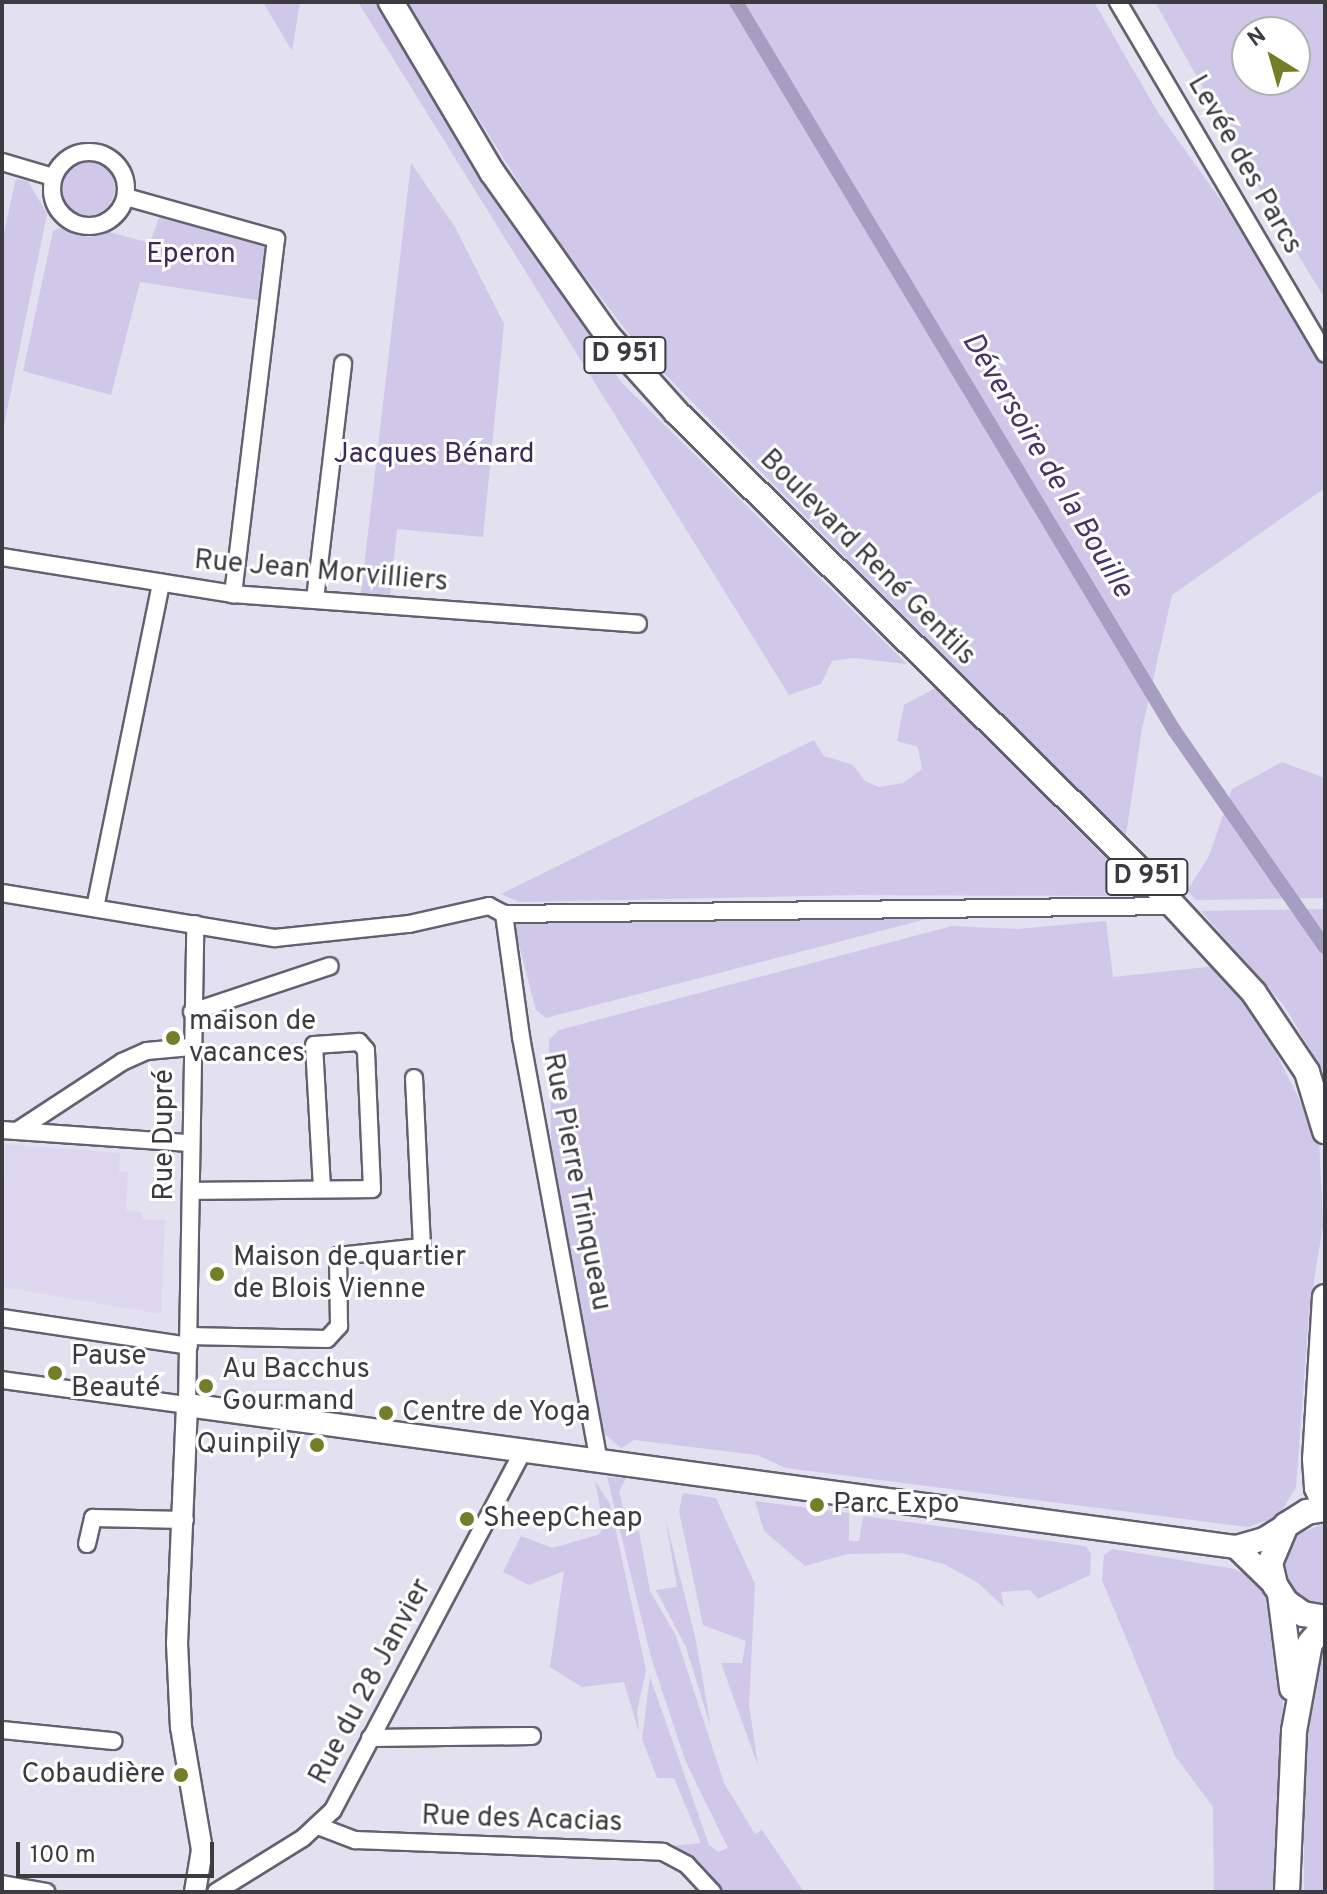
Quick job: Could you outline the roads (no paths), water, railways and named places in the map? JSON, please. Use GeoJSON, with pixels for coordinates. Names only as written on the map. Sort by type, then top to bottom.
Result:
{"type":"FeatureCollection","features":[{"type":"Feature","properties":{"kind":"main road","name":"Boulevard René Gentils"},"geometry":{"type":"LineString","coordinates":[[391,2],[492,172],[608,336],[677,413],[1175,906],[1254,993],[1291,1042],[1307,1072],[1325,1131]]}},
{"type":"Feature","properties":{"kind":"main road"},"geometry":{"type":"LineString","coordinates":[[187,1405],[1236,1547],[1264,1539],[1289,1523],[1325,1507],[1315,1481],[1316,1414],[1325,1297]]}},
{"type":"Feature","properties":{"kind":"main road"},"geometry":{"type":"LineString","coordinates":[[1287,1892],[1294,1731],[1289,1641],[1277,1589],[1273,1547],[1289,1523],[1316,1414]]}},
{"type":"Feature","properties":{"kind":"main road"},"geometry":{"type":"LineString","coordinates":[[1236,1547],[1303,1614],[1325,1618]]}},
{"type":"Feature","properties":{"kind":"main road"},"geometry":{"type":"LineString","coordinates":[[1294,1731],[1310,1643],[1325,1625]]}},
{"type":"Feature","properties":{"kind":"street","name":"Levée des Parcs"},"geometry":{"type":"LineString","coordinates":[[1118,2],[1325,354]]}},
{"type":"Feature","properties":{"kind":"street"},"geometry":{"type":"LineString","coordinates":[[93,151],[116,162],[126,184],[126,197],[102,224],[78,225],[58,211],[53,177],[68,157],[93,151]]}},
{"type":"Feature","properties":{"kind":"street"},"geometry":{"type":"LineString","coordinates":[[2,162],[53,177]]}},
{"type":"Feature","properties":{"kind":"street"},"geometry":{"type":"LineString","coordinates":[[126,197],[276,239],[233,594]]}},
{"type":"Feature","properties":{"kind":"street"},"geometry":{"type":"LineString","coordinates":[[315,599],[343,364]]}},
{"type":"Feature","properties":{"kind":"street","name":"Rue Jean Morvilliers"},"geometry":{"type":"LineString","coordinates":[[2,557],[233,594],[638,624]]}},
{"type":"Feature","properties":{"kind":"street"},"geometry":{"type":"LineString","coordinates":[[95,908],[161,583]]}},
{"type":"Feature","properties":{"kind":"street"},"geometry":{"type":"LineString","coordinates":[[2,893],[275,938],[409,924],[489,906],[504,914],[1175,906]]}},
{"type":"Feature","properties":{"kind":"street","name":"Rue Pierre Trinqueau"},"geometry":{"type":"LineString","coordinates":[[504,914],[521,1037],[599,1460]]}},
{"type":"Feature","properties":{"kind":"street","name":"Rue Dupré"},"geometry":{"type":"LineString","coordinates":[[187,1405],[195,924]]}},
{"type":"Feature","properties":{"kind":"street"},"geometry":{"type":"LineString","coordinates":[[192,1012],[330,966]]}},
{"type":"Feature","properties":{"kind":"street"},"geometry":{"type":"LineString","coordinates":[[191,1191],[372,1189],[366,1050],[359,1042],[314,1045],[322,1189]]}},
{"type":"Feature","properties":{"kind":"street"},"geometry":{"type":"LineString","coordinates":[[10,1130],[122,1062],[147,1051],[191,1047]]}},
{"type":"Feature","properties":{"kind":"street"},"geometry":{"type":"LineString","coordinates":[[2,1318],[189,1341],[327,1339],[339,1326],[338,1256],[422,1247],[414,1078]]}},
{"type":"Feature","properties":{"kind":"street"},"geometry":{"type":"LineString","coordinates":[[10,1130],[190,1143]]}},
{"type":"Feature","properties":{"kind":"street"},"geometry":{"type":"LineString","coordinates":[[2,1380],[187,1405],[185,1520],[177,1643],[181,1727],[202,1850],[195,1892]]}},
{"type":"Feature","properties":{"kind":"street","name":"Rue du 28 Janvier"},"geometry":{"type":"LineString","coordinates":[[216,1892],[318,1826],[338,1801],[523,1451]]}},
{"type":"Feature","properties":{"kind":"street"},"geometry":{"type":"LineString","coordinates":[[87,1544],[93,1518],[185,1520]]}},
{"type":"Feature","properties":{"kind":"street"},"geometry":{"type":"LineString","coordinates":[[2,1730],[113,1741]]}},
{"type":"Feature","properties":{"kind":"street"},"geometry":{"type":"LineString","coordinates":[[370,1738],[532,1736]]}},
{"type":"Feature","properties":{"kind":"street","name":"Rue des Acacias"},"geometry":{"type":"LineString","coordinates":[[318,1826],[355,1840],[663,1852],[687,1865],[712,1892]]}},
{"type":"Feature","properties":{"kind":"street"},"geometry":{"type":"LineString","coordinates":[[2,1884],[46,1892]]}},
{"type":"Feature","properties":{"kind":"waterway","name":"Déversoire de la Bouille"},"geometry":{"type":"LineString","coordinates":[[736,2],[1174,730],[1325,947]]}},
{"type":"Feature","properties":{"kind":"place","name":"maison de vacances"},"geometry":{"type":"Point","coordinates":[173,1038]}},
{"type":"Feature","properties":{"kind":"place","name":"Maison de quartier de Blois Vienne"},"geometry":{"type":"Point","coordinates":[217,1274]}},
{"type":"Feature","properties":{"kind":"place","name":"Pause Beauté"},"geometry":{"type":"Point","coordinates":[55,1373]}},
{"type":"Feature","properties":{"kind":"place","name":"Au Bacchus Gourmand"},"geometry":{"type":"Point","coordinates":[206,1386]}},
{"type":"Feature","properties":{"kind":"place","name":"Centre de Yoga"},"geometry":{"type":"Point","coordinates":[386,1413]}},
{"type":"Feature","properties":{"kind":"place","name":"Quinpily"},"geometry":{"type":"Point","coordinates":[317,1445]}},
{"type":"Feature","properties":{"kind":"place","name":"Parc Expo"},"geometry":{"type":"Point","coordinates":[817,1505]}},
{"type":"Feature","properties":{"kind":"place","name":"SheepCheap"},"geometry":{"type":"Point","coordinates":[467,1519]}},
{"type":"Feature","properties":{"kind":"place","name":"Cobaudière"},"geometry":{"type":"Point","coordinates":[181,1775]}},
{"type":"Feature","properties":{"kind":"park label","name":"Eperon"},"geometry":{"type":"Point","coordinates":[191,255]}},
{"type":"Feature","properties":{"kind":"park label","name":"Jacques Bénard"},"geometry":{"type":"Point","coordinates":[434,455]}}]}
